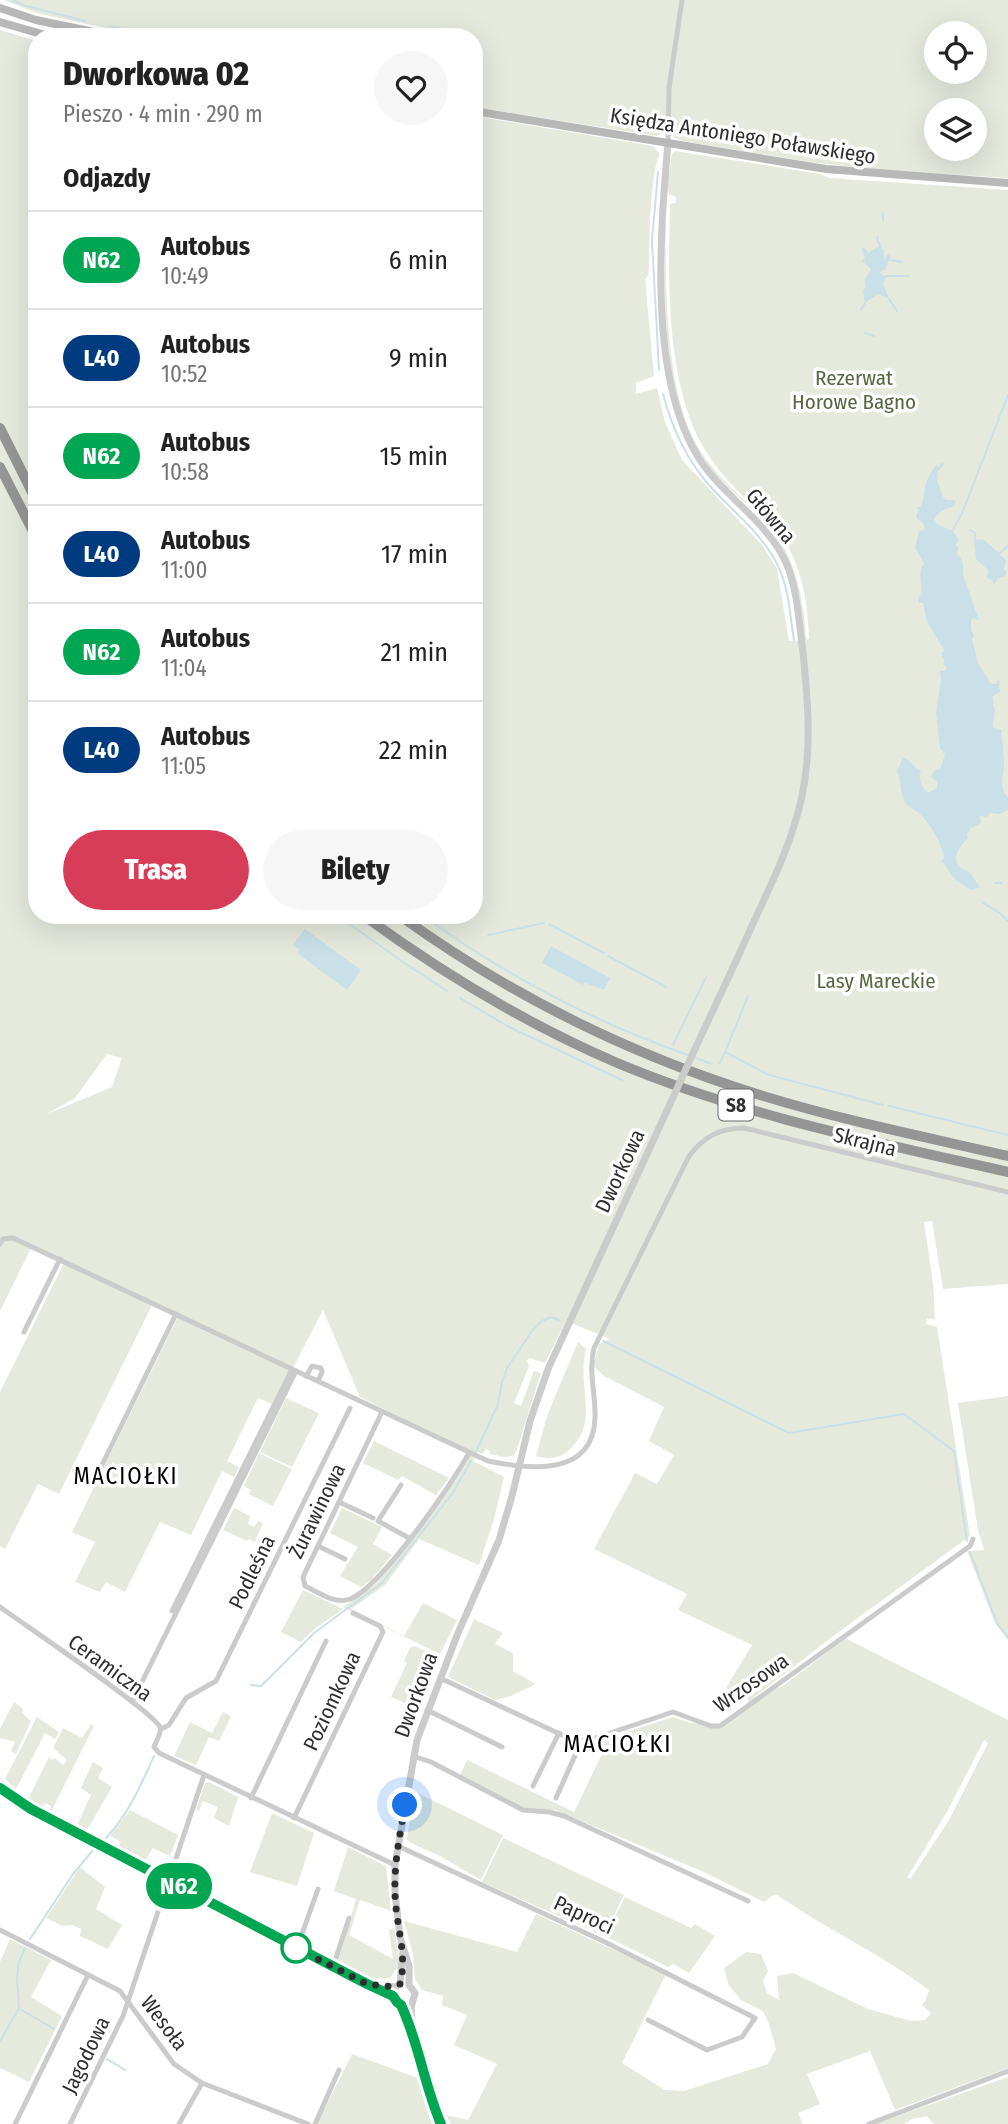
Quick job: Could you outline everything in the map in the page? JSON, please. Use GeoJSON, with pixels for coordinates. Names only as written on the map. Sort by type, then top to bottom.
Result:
{"type":"FeatureCollection","features":[{"type":"Feature","properties":{"kind":"highway"},"geometry":{"type":"LineString","coordinates":[[0,428],[28,484]]}},
{"type":"Feature","properties":{"kind":"highway"},"geometry":{"type":"LineString","coordinates":[[0,467],[28,521]]}},
{"type":"Feature","properties":{"kind":"highway","name":"S8"},"geometry":{"type":"LineString","coordinates":[[376,924],[480,993],[551,1032],[652,1076],[716,1099],[832,1131],[1008,1172]]}},
{"type":"Feature","properties":{"kind":"highway","name":"S8"},"geometry":{"type":"LineString","coordinates":[[412,924],[482,971],[561,1015],[659,1059],[760,1095],[821,1112],[1008,1156]]}},
{"type":"Feature","properties":{"kind":"main road"},"geometry":{"type":"LineString","coordinates":[[0,8],[27,18],[75,28]]}},
{"type":"Feature","properties":{"kind":"main road"},"geometry":{"type":"LineString","coordinates":[[0,22],[28,30]]}},
{"type":"Feature","properties":{"kind":"main road","name":"Księdza Antoniego Poławskiego"},"geometry":{"type":"LineString","coordinates":[[483,113],[826,169],[1008,183]]}},
{"type":"Feature","properties":{"kind":"street","name":"Główna"},"geometry":{"type":"LineString","coordinates":[[682,0],[669,88],[660,275],[665,345],[676,409],[683,430],[705,468],[768,533],[786,563],[796,602],[808,719],[804,780],[792,834],[769,891],[695,1049]]}},
{"type":"Feature","properties":{"kind":"street","name":"Dworkowa"},"geometry":{"type":"LineString","coordinates":[[410,1985],[409,1966],[402,1947],[396,1910],[395,1865],[413,1756],[427,1710],[499,1540],[530,1421],[548,1369],[695,1049]]}},
{"type":"Feature","properties":{"kind":"street","name":"Skrajna"},"geometry":{"type":"LineString","coordinates":[[519,1465],[562,1465],[575,1458],[588,1444],[595,1423],[591,1361],[594,1348],[689,1156],[704,1139],[714,1133],[729,1128],[744,1128],[1008,1192]]}},
{"type":"Feature","properties":{"kind":"street"},"geometry":{"type":"LineString","coordinates":[[0,1244],[3,1239],[13,1237],[469,1453],[488,1461],[519,1465]]}},
{"type":"Feature","properties":{"kind":"street"},"geometry":{"type":"LineString","coordinates":[[24,1332],[60,1259]]}},
{"type":"Feature","properties":{"kind":"street"},"geometry":{"type":"LineString","coordinates":[[99,1471],[176,1314]]}},
{"type":"Feature","properties":{"kind":"street"},"geometry":{"type":"LineString","coordinates":[[306,1376],[312,1366],[321,1368],[318,1381]]}},
{"type":"Feature","properties":{"kind":"street"},"geometry":{"type":"LineString","coordinates":[[172,1611],[294,1370]]}},
{"type":"Feature","properties":{"kind":"street"},"geometry":{"type":"LineString","coordinates":[[132,1702],[294,1370]]}},
{"type":"Feature","properties":{"kind":"street","name":"Podleśna"},"geometry":{"type":"LineString","coordinates":[[160,1729],[169,1725],[186,1698],[216,1681],[350,1408]]}},
{"type":"Feature","properties":{"kind":"street","name":"Żurawinowa"},"geometry":{"type":"LineString","coordinates":[[382,1412],[303,1577],[305,1586],[334,1600],[351,1599],[373,1583],[409,1538]]}},
{"type":"Feature","properties":{"kind":"street"},"geometry":{"type":"LineString","coordinates":[[401,1485],[378,1521],[409,1538],[459,1471],[469,1453]]}},
{"type":"Feature","properties":{"kind":"street"},"geometry":{"type":"LineString","coordinates":[[339,1502],[373,1518]]}},
{"type":"Feature","properties":{"kind":"street","name":"Wrzosowa"},"geometry":{"type":"LineString","coordinates":[[582,1740],[673,1712],[711,1726],[720,1726],[970,1546],[973,1539]]}},
{"type":"Feature","properties":{"kind":"street"},"geometry":{"type":"LineString","coordinates":[[318,1546],[345,1559]]}},
{"type":"Feature","properties":{"kind":"street","name":"Ceramiczna"},"geometry":{"type":"LineString","coordinates":[[0,1607],[132,1702],[159,1725],[156,1751],[395,1865]]}},
{"type":"Feature","properties":{"kind":"street","name":"Poziomkowa"},"geometry":{"type":"LineString","coordinates":[[294,1818],[383,1632],[380,1626],[352,1613]]}},
{"type":"Feature","properties":{"kind":"street"},"geometry":{"type":"LineString","coordinates":[[251,1798],[326,1641]]}},
{"type":"Feature","properties":{"kind":"street"},"geometry":{"type":"LineString","coordinates":[[440,1678],[575,1741],[582,1740]]}},
{"type":"Feature","properties":{"kind":"street"},"geometry":{"type":"LineString","coordinates":[[427,1710],[502,1747]]}},
{"type":"Feature","properties":{"kind":"street"},"geometry":{"type":"LineString","coordinates":[[533,1786],[559,1733]]}},
{"type":"Feature","properties":{"kind":"street"},"geometry":{"type":"LineString","coordinates":[[556,1798],[582,1740]]}},
{"type":"Feature","properties":{"kind":"street"},"geometry":{"type":"LineString","coordinates":[[413,1756],[431,1762],[523,1810],[565,1816],[748,1901]]}},
{"type":"Feature","properties":{"kind":"street","name":"Jagodowa"},"geometry":{"type":"LineString","coordinates":[[71,2124],[122,2016],[204,1775]]}},
{"type":"Feature","properties":{"kind":"street"},"geometry":{"type":"LineString","coordinates":[[0,1788],[31,1809],[393,1996],[401,2005],[414,2038],[427,2088],[441,2124]]}},
{"type":"Feature","properties":{"kind":"street","name":"Paproci"},"geometry":{"type":"LineString","coordinates":[[398,1846],[605,1942],[755,2018],[742,2037],[707,2050],[648,2020]]}},
{"type":"Feature","properties":{"kind":"street"},"geometry":{"type":"LineString","coordinates":[[297,1948],[317,1889]]}},
{"type":"Feature","properties":{"kind":"street"},"geometry":{"type":"LineString","coordinates":[[333,1967],[349,1918]]}},
{"type":"Feature","properties":{"kind":"street","name":"Wesoła"},"geometry":{"type":"LineString","coordinates":[[0,1930],[120,1992],[173,2064],[202,2082],[308,2124]]}},
{"type":"Feature","properties":{"kind":"street","name":"Dworkowa"},"geometry":{"type":"LineString","coordinates":[[398,1985],[402,1947]]}},
{"type":"Feature","properties":{"kind":"street"},"geometry":{"type":"LineString","coordinates":[[15,2124],[88,1975]]}},
{"type":"Feature","properties":{"kind":"street"},"geometry":{"type":"LineString","coordinates":[[367,1984],[410,1985],[415,1993],[411,2002],[414,2038]]}},
{"type":"Feature","properties":{"kind":"street"},"geometry":{"type":"LineString","coordinates":[[393,1996],[398,1985]]}},
{"type":"Feature","properties":{"kind":"street"},"geometry":{"type":"LineString","coordinates":[[401,2005],[411,2002]]}},
{"type":"Feature","properties":{"kind":"street"},"geometry":{"type":"LineString","coordinates":[[315,2124],[339,2070]]}},
{"type":"Feature","properties":{"kind":"street"},"geometry":{"type":"LineString","coordinates":[[869,2124],[1008,2071]]}},
{"type":"Feature","properties":{"kind":"street"},"geometry":{"type":"LineString","coordinates":[[179,2124],[202,2082]]}},
{"type":"Feature","properties":{"kind":"green space"},"geometry":{"type":"Polygon","coordinates":[[[4,0],[1008,0],[1008,178],[880,170],[810,162],[683,141],[663,132],[657,136],[483,108],[483,28],[107,28],[36,13],[4,0]]]}},
{"type":"Feature","properties":{"kind":"green space"},"geometry":{"type":"Polygon","coordinates":[[[0,30],[28,38],[28,924],[483,924],[483,118],[653,146],[660,154],[652,192],[649,270],[645,279],[654,376],[636,383],[636,394],[657,388],[665,422],[682,460],[763,546],[777,569],[789,641],[804,640],[800,598],[790,564],[772,533],[705,461],[695,445],[684,419],[676,390],[670,360],[665,298],[666,208],[668,327],[677,389],[684,416],[694,440],[708,462],[773,530],[782,544],[795,574],[802,605],[806,639],[809,639],[802,583],[787,544],[779,531],[716,466],[695,430],[684,400],[672,334],[670,300],[670,204],[675,203],[676,197],[669,194],[667,186],[672,154],[675,151],[820,174],[829,178],[1008,190],[1008,1284],[943,1289],[932,1221],[924,1222],[935,1319],[927,1319],[926,1324],[937,1327],[970,1536],[753,1698],[783,1686],[845,1638],[1008,1720],[1008,2068],[895,2110],[870,2051],[807,2074],[820,2104],[798,2113],[803,2124],[451,2124],[446,2115],[468,2120],[497,2064],[454,2045],[467,2015],[442,2005],[443,1996],[422,1990],[415,1979],[413,1955],[404,1921],[517,1952],[536,1914],[666,1974],[622,2063],[665,2090],[684,2091],[768,2064],[776,2049],[769,2024],[763,2011],[741,2000],[728,1984],[724,1968],[746,1952],[761,1954],[768,1971],[763,1981],[767,1993],[779,2000],[777,1976],[793,1973],[868,2009],[911,2021],[925,2020],[931,2013],[922,2005],[929,1990],[777,1895],[764,1902],[706,1873],[555,1810],[524,1809],[460,1775],[467,1760],[574,1812],[602,1754],[586,1745],[673,1717],[691,1723],[719,1726],[746,1706],[749,1700],[726,1688],[752,1645],[678,1610],[687,1594],[594,1549],[635,1473],[657,1484],[674,1455],[649,1441],[664,1407],[604,1376],[593,1366],[599,1344],[610,1339],[566,1321],[545,1363],[529,1358],[527,1360],[529,1366],[514,1403],[521,1406],[534,1371],[541,1373],[516,1452],[513,1456],[504,1457],[490,1454],[486,1449],[483,1454],[477,1452],[473,1461],[504,1477],[479,1565],[419,1539],[385,1585],[351,1609],[404,1636],[423,1603],[457,1620],[440,1654],[343,1607],[375,1585],[405,1548],[468,1461],[466,1451],[360,1397],[323,1310],[272,1404],[258,1398],[227,1461],[239,1467],[234,1477],[222,1471],[191,1535],[160,1522],[125,1592],[106,1582],[100,1592],[75,1582],[95,1542],[72,1532],[178,1317],[152,1305],[59,1494],[38,1484],[5,1549],[0,1546],[0,1392],[64,1263],[31,1248],[0,1311],[0,30]],[[107,1054],[75,1098],[47,1114],[112,1087],[122,1058],[107,1054]],[[984,1740],[948,1810],[907,1878],[911,1878],[949,1820],[988,1743],[984,1740]]]}},
{"type":"Feature","properties":{"kind":"green space"},"geometry":{"type":"Polygon","coordinates":[[[578,1342],[586,1349],[586,1417],[583,1429],[577,1441],[564,1454],[552,1458],[536,1456],[547,1416],[578,1342]]]}},
{"type":"Feature","properties":{"kind":"green space"},"geometry":{"type":"Polygon","coordinates":[[[1008,1396],[1008,1640],[995,1623],[967,1551],[984,1550],[978,1530],[958,1403],[1008,1396]]]}},
{"type":"Feature","properties":{"kind":"green space"},"geometry":{"type":"Polygon","coordinates":[[[286,1398],[319,1413],[292,1467],[260,1452],[286,1398]]]}},
{"type":"Feature","properties":{"kind":"green space"},"geometry":{"type":"Polygon","coordinates":[[[374,1441],[449,1478],[436,1495],[402,1476],[398,1480],[363,1463],[374,1441]]]}},
{"type":"Feature","properties":{"kind":"green space"},"geometry":{"type":"Polygon","coordinates":[[[259,1453],[292,1469],[273,1506],[249,1494],[251,1490],[244,1486],[259,1453]]]}},
{"type":"Feature","properties":{"kind":"green space"},"geometry":{"type":"Polygon","coordinates":[[[234,1508],[250,1516],[248,1524],[254,1527],[258,1521],[263,1523],[255,1542],[223,1530],[234,1508]]]}},
{"type":"Feature","properties":{"kind":"green space"},"geometry":{"type":"Polygon","coordinates":[[[342,1508],[382,1527],[373,1544],[392,1555],[371,1580],[361,1587],[340,1576],[358,1547],[330,1533],[342,1508]]]}},
{"type":"Feature","properties":{"kind":"green space"},"geometry":{"type":"Polygon","coordinates":[[[303,1590],[343,1609],[301,1642],[281,1632],[303,1590]]]}},
{"type":"Feature","properties":{"kind":"green space"},"geometry":{"type":"Polygon","coordinates":[[[474,1619],[503,1633],[495,1644],[513,1653],[513,1671],[536,1684],[495,1700],[448,1677],[474,1619]]]}},
{"type":"Feature","properties":{"kind":"green space"},"geometry":{"type":"Polygon","coordinates":[[[415,1646],[434,1658],[428,1672],[415,1666],[423,1671],[407,1704],[391,1697],[407,1663],[404,1661],[410,1648],[415,1646]]]}},
{"type":"Feature","properties":{"kind":"green space"},"geometry":{"type":"Polygon","coordinates":[[[14,1702],[31,1721],[16,1754],[11,1751],[15,1742],[0,1738],[0,1729],[14,1702]]]}},
{"type":"Feature","properties":{"kind":"green space"},"geometry":{"type":"Polygon","coordinates":[[[223,1712],[231,1716],[219,1741],[209,1737],[196,1765],[174,1756],[190,1722],[212,1733],[223,1712]]]}},
{"type":"Feature","properties":{"kind":"green space"},"geometry":{"type":"Polygon","coordinates":[[[37,1717],[59,1732],[55,1739],[45,1733],[16,1789],[5,1779],[37,1717]]]}},
{"type":"Feature","properties":{"kind":"green space"},"geometry":{"type":"Polygon","coordinates":[[[91,1724],[94,1726],[51,1812],[51,1806],[45,1803],[43,1807],[28,1799],[49,1757],[63,1765],[67,1760],[53,1748],[63,1728],[82,1738],[91,1724]]]}},
{"type":"Feature","properties":{"kind":"green space"},"geometry":{"type":"Polygon","coordinates":[[[93,1762],[103,1768],[98,1778],[112,1787],[87,1830],[77,1825],[91,1795],[81,1788],[93,1762]]]}},
{"type":"Feature","properties":{"kind":"green space"},"geometry":{"type":"Polygon","coordinates":[[[209,1782],[238,1797],[229,1826],[214,1818],[218,1807],[203,1801],[199,1811],[196,1810],[205,1783],[209,1782]]]}},
{"type":"Feature","properties":{"kind":"green space"},"geometry":{"type":"Polygon","coordinates":[[[414,1791],[503,1835],[481,1880],[407,1839],[414,1791]]]}},
{"type":"Feature","properties":{"kind":"green space"},"geometry":{"type":"Polygon","coordinates":[[[130,1810],[178,1835],[170,1856],[153,1848],[145,1861],[118,1847],[121,1842],[110,1836],[130,1810]]]}},
{"type":"Feature","properties":{"kind":"green space"},"geometry":{"type":"Polygon","coordinates":[[[272,1813],[314,1833],[297,1886],[250,1872],[272,1813]]]}},
{"type":"Feature","properties":{"kind":"green space"},"geometry":{"type":"Polygon","coordinates":[[[503,1838],[624,1895],[604,1936],[482,1882],[503,1838]]]}},
{"type":"Feature","properties":{"kind":"green space"},"geometry":{"type":"Polygon","coordinates":[[[348,1847],[386,1866],[391,1911],[360,1900],[349,1935],[393,1959],[389,1930],[394,1928],[401,1969],[396,1969],[390,1978],[369,1977],[337,1964],[356,1899],[334,1891],[348,1847]]]}},
{"type":"Feature","properties":{"kind":"green space"},"geometry":{"type":"Polygon","coordinates":[[[80,1867],[105,1887],[96,1909],[122,1925],[108,1949],[80,1936],[81,1929],[73,1925],[63,1926],[46,1918],[80,1867]]]}},
{"type":"Feature","properties":{"kind":"green space"},"geometry":{"type":"Polygon","coordinates":[[[625,1897],[691,1928],[695,1924],[715,1936],[689,1973],[673,1964],[668,1967],[605,1936],[625,1897]]]}},
{"type":"Feature","properties":{"kind":"green space"},"geometry":{"type":"Polygon","coordinates":[[[10,1939],[51,1960],[31,1997],[62,2016],[29,2082],[0,2068],[0,1962],[10,1939]]]}},
{"type":"Feature","properties":{"kind":"green space"},"geometry":{"type":"Polygon","coordinates":[[[352,2054],[418,2078],[438,2124],[317,2124],[352,2054]]]}},
{"type":"Feature","properties":{"kind":"green space"},"geometry":{"type":"Polygon","coordinates":[[[1008,2077],[1008,2124],[934,2124],[927,2116],[904,2124],[875,2124],[1008,2077]]]}},
{"type":"Feature","properties":{"kind":"water"},"geometry":{"type":"Polygon","coordinates":[[[880,246],[884,250],[884,259],[888,254],[891,257],[885,269],[880,272],[887,276],[883,283],[889,299],[878,294],[865,303],[863,290],[871,269],[862,261],[865,258],[861,247],[868,253],[880,246]]]}},
{"type":"Feature","properties":{"kind":"water"},"geometry":{"type":"Polygon","coordinates":[[[941,463],[945,464],[938,471],[937,482],[941,493],[946,500],[954,500],[956,503],[934,519],[937,524],[953,530],[959,540],[956,545],[957,554],[962,561],[963,575],[979,620],[971,620],[978,663],[991,684],[996,684],[999,678],[1000,692],[993,696],[993,727],[1002,730],[1002,784],[1008,797],[1008,810],[999,814],[991,813],[986,817],[980,816],[981,823],[971,828],[967,834],[968,838],[958,852],[957,864],[970,873],[980,887],[971,890],[954,878],[941,861],[944,858],[938,840],[920,814],[904,800],[897,771],[903,758],[908,760],[921,770],[921,782],[928,793],[937,788],[937,782],[931,777],[934,771],[940,769],[945,754],[940,749],[936,713],[940,671],[945,671],[947,667],[943,665],[941,654],[944,650],[927,622],[923,603],[918,603],[924,563],[915,548],[919,531],[925,530],[923,523],[916,518],[917,507],[920,507],[922,502],[929,476],[936,465],[938,467],[941,463]]]}},
{"type":"Feature","properties":{"kind":"water"},"geometry":{"type":"Polygon","coordinates":[[[975,536],[977,540],[983,539],[1006,561],[1005,576],[998,578],[994,585],[992,580],[987,578],[988,570],[976,559],[975,536]]]}},
{"type":"Feature","properties":{"kind":"water"},"geometry":{"type":"Polygon","coordinates":[[[305,929],[361,970],[347,990],[297,953],[299,950],[293,945],[305,929]]]}},
{"type":"Feature","properties":{"kind":"water"},"geometry":{"type":"Polygon","coordinates":[[[551,946],[610,978],[604,990],[585,983],[583,985],[542,963],[551,946]]]}},
{"type":"Feature","properties":{"kind":"waterway"},"geometry":{"type":"LineString","coordinates":[[12,0],[85,21]]}},
{"type":"Feature","properties":{"kind":"waterway"},"geometry":{"type":"LineString","coordinates":[[110,26],[118,28]]}},
{"type":"Feature","properties":{"kind":"waterway"},"geometry":{"type":"LineString","coordinates":[[658,172],[652,241],[659,370]]}},
{"type":"Feature","properties":{"kind":"waterway"},"geometry":{"type":"LineString","coordinates":[[883,213],[883,221]]}},
{"type":"Feature","properties":{"kind":"waterway"},"geometry":{"type":"LineString","coordinates":[[878,237],[880,246]]}},
{"type":"Feature","properties":{"kind":"waterway"},"geometry":{"type":"LineString","coordinates":[[891,260],[902,262]]}},
{"type":"Feature","properties":{"kind":"waterway"},"geometry":{"type":"LineString","coordinates":[[887,276],[909,276]]}},
{"type":"Feature","properties":{"kind":"waterway"},"geometry":{"type":"LineString","coordinates":[[889,299],[897,311]]}},
{"type":"Feature","properties":{"kind":"waterway"},"geometry":{"type":"LineString","coordinates":[[861,310],[865,303]]}},
{"type":"Feature","properties":{"kind":"waterway"},"geometry":{"type":"LineString","coordinates":[[865,333],[874,336]]}},
{"type":"Feature","properties":{"kind":"waterway"},"geometry":{"type":"LineString","coordinates":[[663,394],[686,453],[708,484],[756,533],[772,554],[787,593],[794,640]]}},
{"type":"Feature","properties":{"kind":"waterway"},"geometry":{"type":"LineString","coordinates":[[953,530],[1008,395]]}},
{"type":"Feature","properties":{"kind":"waterway"},"geometry":{"type":"LineString","coordinates":[[970,530],[975,536]]}},
{"type":"Feature","properties":{"kind":"waterway"},"geometry":{"type":"LineString","coordinates":[[1000,553],[1008,546]]}},
{"type":"Feature","properties":{"kind":"waterway"},"geometry":{"type":"LineString","coordinates":[[995,883],[1001,883]]}},
{"type":"Feature","properties":{"kind":"waterway"},"geometry":{"type":"LineString","coordinates":[[983,903],[1008,921]]}},
{"type":"Feature","properties":{"kind":"waterway"},"geometry":{"type":"LineString","coordinates":[[488,935],[544,923]]}},
{"type":"Feature","properties":{"kind":"waterway"},"geometry":{"type":"LineString","coordinates":[[350,924],[447,991]]}},
{"type":"Feature","properties":{"kind":"waterway"},"geometry":{"type":"LineString","coordinates":[[435,924],[550,995],[618,1028],[688,1055]]}},
{"type":"Feature","properties":{"kind":"waterway"},"geometry":{"type":"LineString","coordinates":[[549,924],[604,953]]}},
{"type":"Feature","properties":{"kind":"waterway"},"geometry":{"type":"LineString","coordinates":[[608,956],[666,987]]}},
{"type":"Feature","properties":{"kind":"waterway"},"geometry":{"type":"LineString","coordinates":[[673,1045],[706,977]]}},
{"type":"Feature","properties":{"kind":"waterway"},"geometry":{"type":"LineString","coordinates":[[726,1050],[748,996]]}},
{"type":"Feature","properties":{"kind":"waterway"},"geometry":{"type":"LineString","coordinates":[[460,998],[509,1027],[622,1080]]}},
{"type":"Feature","properties":{"kind":"waterway"},"geometry":{"type":"LineString","coordinates":[[720,1063],[725,1052],[769,1075],[883,1105]]}},
{"type":"Feature","properties":{"kind":"waterway"},"geometry":{"type":"LineString","coordinates":[[693,1057],[712,1064]]}},
{"type":"Feature","properties":{"kind":"waterway"},"geometry":{"type":"LineString","coordinates":[[889,1106],[1008,1135]]}},
{"type":"Feature","properties":{"kind":"waterway"},"geometry":{"type":"LineString","coordinates":[[476,1452],[498,1404],[507,1368],[542,1321],[551,1317],[559,1320]]}},
{"type":"Feature","properties":{"kind":"waterway"},"geometry":{"type":"LineString","coordinates":[[603,1341],[789,1433],[904,1414],[954,1451],[967,1541]]}},
{"type":"Feature","properties":{"kind":"waterway"},"geometry":{"type":"LineString","coordinates":[[251,1685],[261,1686],[314,1633],[382,1583],[452,1494],[471,1461]]}},
{"type":"Feature","properties":{"kind":"waterway"},"geometry":{"type":"LineString","coordinates":[[970,1552],[997,1623],[1008,1637]]}},
{"type":"Feature","properties":{"kind":"waterway"},"geometry":{"type":"LineString","coordinates":[[106,1838],[127,1810],[154,1756]]}},
{"type":"Feature","properties":{"kind":"waterway"},"geometry":{"type":"LineString","coordinates":[[30,1939],[73,1874],[94,1849]]}},
{"type":"Feature","properties":{"kind":"waterway"},"geometry":{"type":"LineString","coordinates":[[0,2041],[19,2008],[18,1965],[25,1948]]}},
{"type":"Feature","properties":{"kind":"waterway"},"geometry":{"type":"LineString","coordinates":[[20,2009],[54,2029]]}},
{"type":"Feature","properties":{"kind":"waterway"},"geometry":{"type":"LineString","coordinates":[[107,2059],[125,2070]]}},
{"type":"Feature","properties":{"kind":"bus line","name":"N62"},"geometry":{"type":"LineString","coordinates":[[0,1788],[31,1809],[393,1996],[406,2015],[427,2088],[441,2124]]}},
{"type":"Feature","properties":{"kind":"district","name":"MACIOŁKI"},"geometry":{"type":"Point","coordinates":[126,1476]}},
{"type":"Feature","properties":{"kind":"district","name":"MACIOŁKI"},"geometry":{"type":"Point","coordinates":[618,1744]}},
{"type":"Feature","properties":{"kind":"route"},"geometry":{"type":"LineString","coordinates":[[296,1948],[367,1984],[396,1987],[400,1984],[402,1947],[396,1910],[395,1865],[405,1805]]}},
{"type":"Feature","properties":{"kind":"park label","name":"Rezerwat Horowe Bagno"},"geometry":{"type":"Point","coordinates":[854,390]}},
{"type":"Feature","properties":{"kind":"park label","name":"Lasy Mareckie"},"geometry":{"type":"Point","coordinates":[876,981]}}]}
